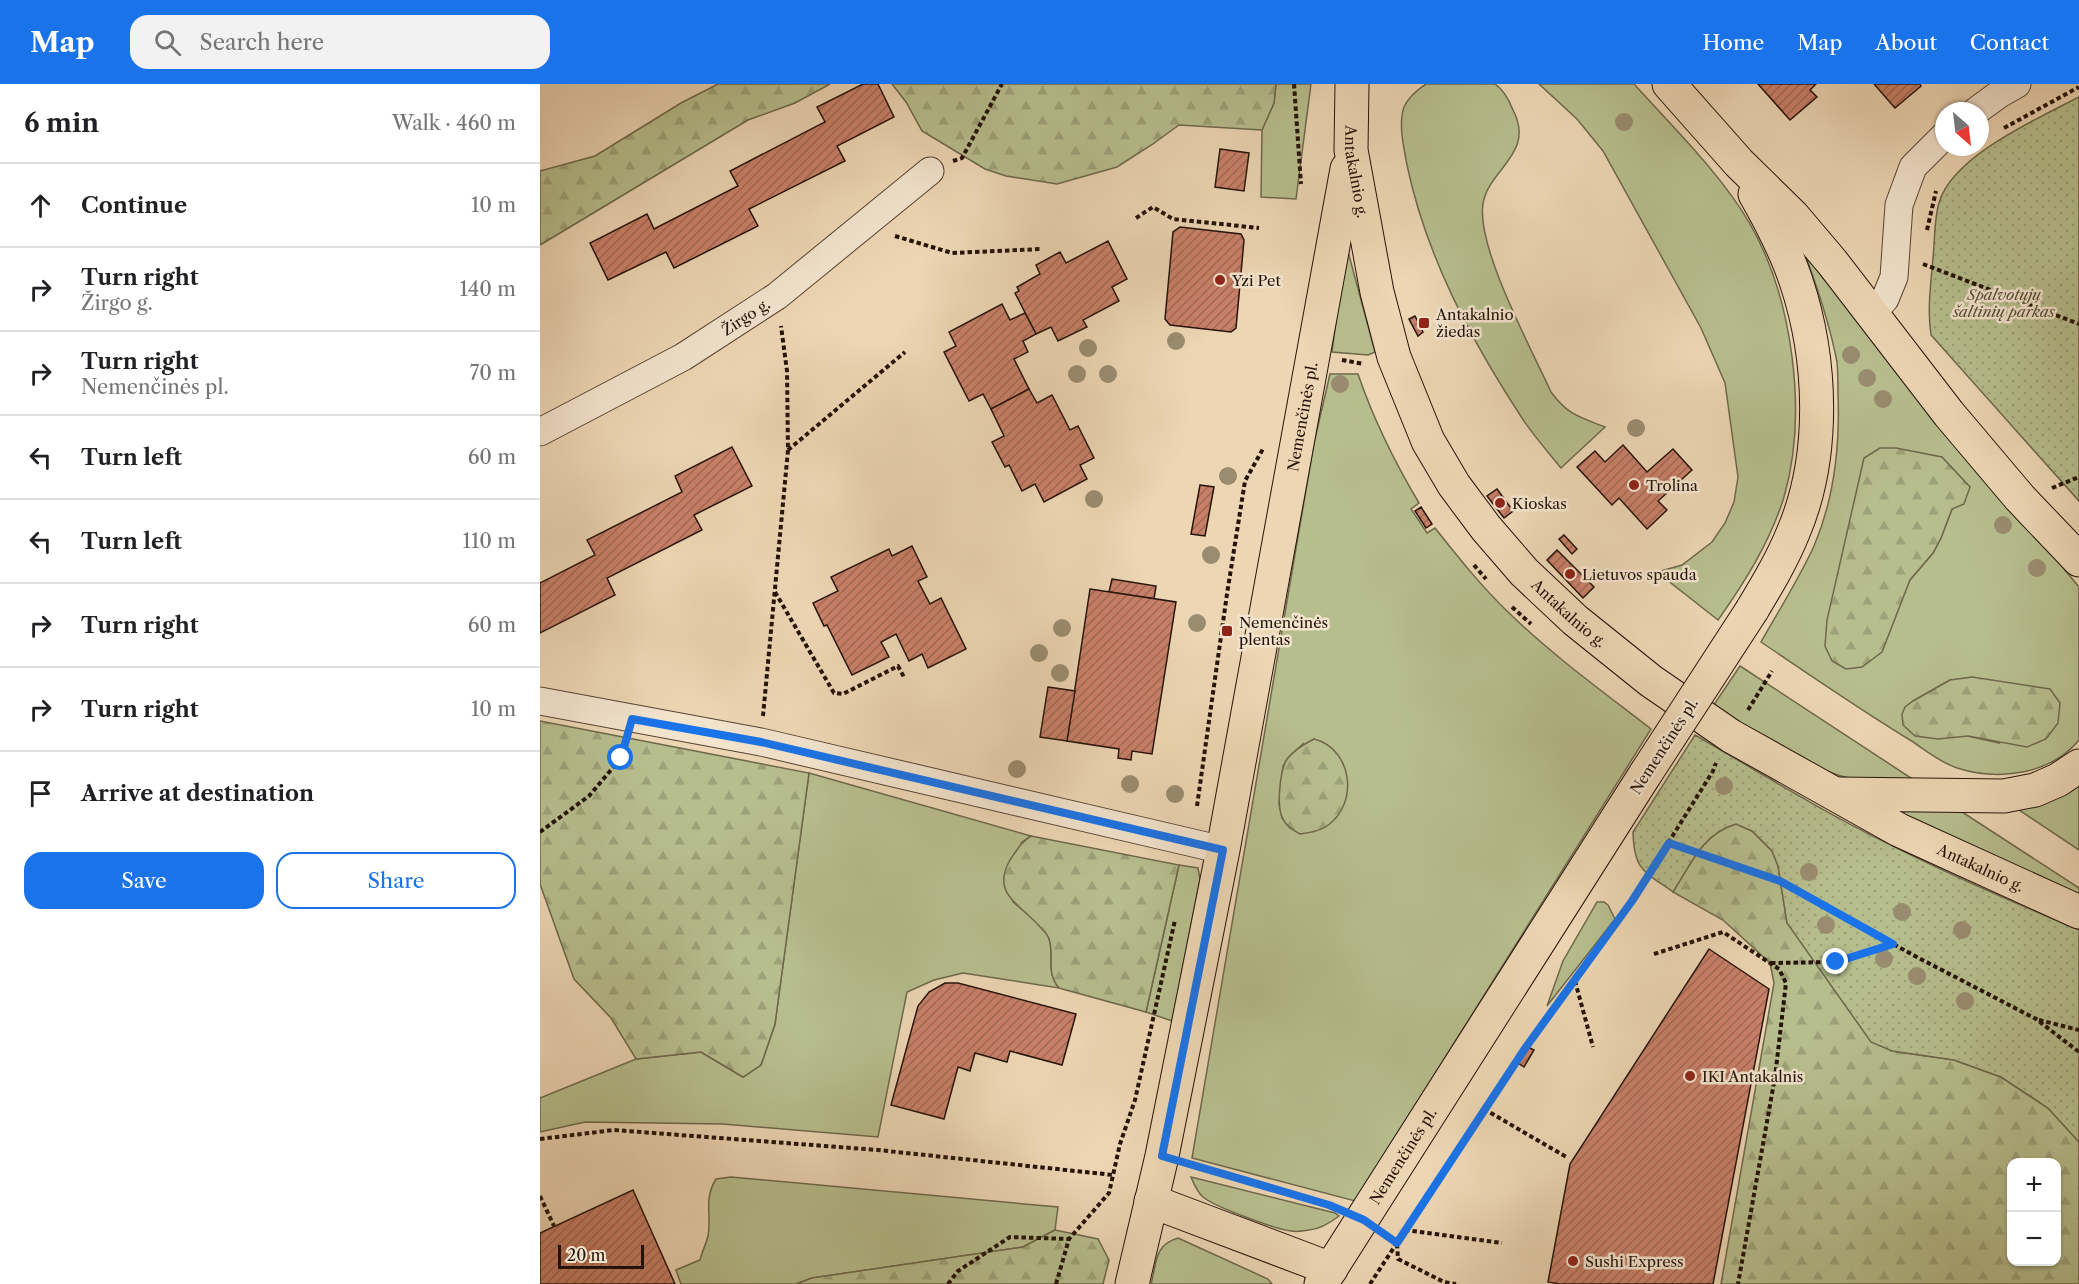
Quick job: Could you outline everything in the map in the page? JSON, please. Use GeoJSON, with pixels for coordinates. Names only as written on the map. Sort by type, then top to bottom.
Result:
{"type":"FeatureCollection","features":[{"type":"Feature","properties":{"kind":"main road","name":"Antakalnio g."},"geometry":{"type":"LineString","coordinates":[[1352,84],[1351,150],[1377,292],[1394,357],[1428,441],[1460,494],[1524,572],[1583,626],[1651,681],[1731,736],[1833,794],[1940,850],[2079,912]]}},
{"type":"Feature","properties":{"kind":"main road"},"geometry":{"type":"LineString","coordinates":[[1669,84],[1832,262],[1948,414],[2020,498],[2079,560]]}},
{"type":"Feature","properties":{"kind":"main road","name":"Nemenčinės pl."},"geometry":{"type":"LineString","coordinates":[[1132,1284],[1162,1156],[1223,850],[1351,150]]}},
{"type":"Feature","properties":{"kind":"main road","name":"Nemenčinės pl."},"geometry":{"type":"LineString","coordinates":[[1326,1276],[1364,1220],[1646,773],[1752,610],[1778,567],[1794,531],[1808,488],[1816,440],[1817,387],[1808,328],[1796,282],[1774,228],[1739,163]]}},
{"type":"Feature","properties":{"kind":"main road"},"geometry":{"type":"LineString","coordinates":[[1833,794],[2004,796],[2035,790],[2058,780],[2079,766]]}},
{"type":"Feature","properties":{"kind":"main road"},"geometry":{"type":"LineString","coordinates":[[1151,1201],[1326,1276]]}},
{"type":"Feature","properties":{"kind":"street"},"geometry":{"type":"LineString","coordinates":[[1988,102],[2017,84]]}},
{"type":"Feature","properties":{"kind":"street"},"geometry":{"type":"LineString","coordinates":[[1872,313],[1885,299],[1894,277],[1899,205],[1913,167],[1935,145]]}},
{"type":"Feature","properties":{"kind":"street","name":"Žirgo g."},"geometry":{"type":"LineString","coordinates":[[540,432],[683,357],[777,296],[930,171]]}},
{"type":"Feature","properties":{"kind":"street"},"geometry":{"type":"LineString","coordinates":[[540,701],[761,742],[1223,850]]}},
{"type":"Feature","properties":{"kind":"path"},"geometry":{"type":"LineString","coordinates":[[930,171],[962,158],[1002,84]]}},
{"type":"Feature","properties":{"kind":"path"},"geometry":{"type":"LineString","coordinates":[[1294,84],[1301,184]]}},
{"type":"Feature","properties":{"kind":"path"},"geometry":{"type":"LineString","coordinates":[[2001,130],[2079,87]]}},
{"type":"Feature","properties":{"kind":"path"},"geometry":{"type":"LineString","coordinates":[[1926,235],[1937,189]]}},
{"type":"Feature","properties":{"kind":"path"},"geometry":{"type":"LineString","coordinates":[[1136,218],[1153,207],[1173,219],[1259,228]]}},
{"type":"Feature","properties":{"kind":"path"},"geometry":{"type":"LineString","coordinates":[[863,226],[952,253],[1042,249]]}},
{"type":"Feature","properties":{"kind":"path"},"geometry":{"type":"LineString","coordinates":[[1920,274],[1923,254]]}},
{"type":"Feature","properties":{"kind":"path"},"geometry":{"type":"LineString","coordinates":[[1922,264],[2079,324]]}},
{"type":"Feature","properties":{"kind":"path"},"geometry":{"type":"LineString","coordinates":[[761,742],[788,450],[787,371],[777,296]]}},
{"type":"Feature","properties":{"kind":"path"},"geometry":{"type":"LineString","coordinates":[[788,450],[905,352]]}},
{"type":"Feature","properties":{"kind":"path"},"geometry":{"type":"LineString","coordinates":[[1337,360],[1356,363]]}},
{"type":"Feature","properties":{"kind":"path"},"geometry":{"type":"LineString","coordinates":[[1192,842],[1245,481],[1265,445]]}},
{"type":"Feature","properties":{"kind":"path"},"geometry":{"type":"LineString","coordinates":[[2049,489],[2079,477]]}},
{"type":"Feature","properties":{"kind":"path"},"geometry":{"type":"LineString","coordinates":[[775,592],[834,693],[843,694],[898,666],[904,679]]}},
{"type":"Feature","properties":{"kind":"path"},"geometry":{"type":"LineString","coordinates":[[540,832],[590,796],[621,758],[632,719]]}},
{"type":"Feature","properties":{"kind":"path"},"geometry":{"type":"LineString","coordinates":[[1370,1284],[1526,1047],[1632,901],[1713,771]]}},
{"type":"Feature","properties":{"kind":"path"},"geometry":{"type":"LineString","coordinates":[[1669,843],[1780,881],[1893,944],[2036,1019],[2079,1052]]}},
{"type":"Feature","properties":{"kind":"path"},"geometry":{"type":"LineString","coordinates":[[1056,1284],[1070,1239],[1109,1193],[1120,1144],[1135,1100],[1176,913]]}},
{"type":"Feature","properties":{"kind":"path"},"geometry":{"type":"LineString","coordinates":[[1654,954],[1723,932],[1779,969],[1786,983],[1775,1077],[1738,1284]]}},
{"type":"Feature","properties":{"kind":"path"},"geometry":{"type":"LineString","coordinates":[[1771,963],[1836,962],[1893,944]]}},
{"type":"Feature","properties":{"kind":"path"},"geometry":{"type":"LineString","coordinates":[[1574,980],[1593,1047]]}},
{"type":"Feature","properties":{"kind":"path"},"geometry":{"type":"LineString","coordinates":[[2036,1019],[2079,1030]]}},
{"type":"Feature","properties":{"kind":"path"},"geometry":{"type":"LineString","coordinates":[[1484,1109],[1568,1158]]}},
{"type":"Feature","properties":{"kind":"path"},"geometry":{"type":"LineString","coordinates":[[540,1139],[614,1130],[878,1150],[1113,1175]]}},
{"type":"Feature","properties":{"kind":"path"},"geometry":{"type":"LineString","coordinates":[[1120,1144],[1329,1205],[1364,1220],[1397,1243]]}},
{"type":"Feature","properties":{"kind":"path"},"geometry":{"type":"LineString","coordinates":[[540,1196],[554,1226]]}},
{"type":"Feature","properties":{"kind":"path"},"geometry":{"type":"LineString","coordinates":[[1405,1230],[1502,1243]]}},
{"type":"Feature","properties":{"kind":"path"},"geometry":{"type":"LineString","coordinates":[[948,1284],[958,1271],[1010,1237],[1070,1239]]}},
{"type":"Feature","properties":{"kind":"path"},"geometry":{"type":"LineString","coordinates":[[1397,1243],[1398,1259],[1444,1282],[1456,1284]]}},
{"type":"Feature","properties":{"kind":"green space"},"geometry":{"type":"Polygon","coordinates":[[[718,84],[830,84],[795,103],[748,120],[540,245],[540,171],[595,156],[681,103],[718,84]]]}},
{"type":"Feature","properties":{"kind":"green space"},"geometry":{"type":"Polygon","coordinates":[[[892,84],[1276,84],[1274,103],[1262,130],[1179,125],[1117,167],[1057,184],[1006,176],[985,169],[922,131],[906,102],[892,84]]]}},
{"type":"Feature","properties":{"kind":"green space"},"geometry":{"type":"Polygon","coordinates":[[[1276,84],[1311,84],[1296,199],[1261,197],[1262,130],[1274,103],[1276,84]]]}},
{"type":"Feature","properties":{"kind":"green space"},"geometry":{"type":"Polygon","coordinates":[[[1426,84],[1495,84],[1508,99],[1519,125],[1519,138],[1515,150],[1493,181],[1483,204],[1483,223],[1488,246],[1507,298],[1551,392],[1569,411],[1605,427],[1561,468],[1526,424],[1485,358],[1452,296],[1426,232],[1407,165],[1402,136],[1402,114],[1404,107],[1414,94],[1426,84]]]}},
{"type":"Feature","properties":{"kind":"green space"},"geometry":{"type":"Polygon","coordinates":[[[1539,84],[1634,84],[1696,151],[1739,206],[1765,254],[1777,287],[1786,321],[1795,394],[1795,430],[1791,465],[1784,497],[1772,530],[1747,576],[1718,620],[1657,572],[1682,565],[1712,542],[1725,523],[1734,502],[1738,477],[1725,383],[1701,328],[1603,151],[1577,119],[1539,84]]]}},
{"type":"Feature","properties":{"kind":"green space","name":"Spalvotųjų šaltinių parkas"},"geometry":{"type":"Polygon","coordinates":[[[2079,97],[2079,501],[1931,335],[1930,297],[1939,203],[1947,186],[1976,156],[1989,156],[1989,147],[2079,97]]]}},
{"type":"Feature","properties":{"kind":"green space"},"geometry":{"type":"Polygon","coordinates":[[[1346,244],[1375,352],[1368,355],[1332,352],[1346,244]]]}},
{"type":"Feature","properties":{"kind":"green space"},"geometry":{"type":"Polygon","coordinates":[[[1806,257],[2079,587],[2079,740],[2053,761],[2038,768],[2006,774],[1973,772],[1951,766],[1761,642],[1814,546],[1831,491],[1837,452],[1837,362],[1828,322],[1806,257]],[[1942,457],[1910,580],[1933,553],[1952,509],[1942,457]],[[1950,680],[1913,701],[1968,736],[1999,743],[1950,680]]]}},
{"type":"Feature","properties":{"kind":"green space"},"geometry":{"type":"Polygon","coordinates":[[[1330,374],[1358,374],[1385,440],[1419,503],[1411,509],[1427,533],[1435,528],[1479,582],[1525,628],[1651,729],[1355,1201],[1192,1158],[1314,443],[1330,374]],[[1303,744],[1283,766],[1279,804],[1282,818],[1290,828],[1303,744]]]}},
{"type":"Feature","properties":{"kind":"green space"},"geometry":{"type":"Polygon","coordinates":[[[1880,448],[1896,448],[1942,457],[1970,487],[1964,504],[1952,509],[1933,553],[1910,580],[1882,652],[1862,667],[1846,669],[1832,661],[1825,646],[1827,620],[1864,458],[1880,448]]]}},
{"type":"Feature","properties":{"kind":"green space"},"geometry":{"type":"Polygon","coordinates":[[[1740,666],[1914,780],[1864,780],[1831,773],[1796,757],[1713,706],[1740,666]]]}},
{"type":"Feature","properties":{"kind":"green space"},"geometry":{"type":"Polygon","coordinates":[[[1972,677],[2050,689],[2060,703],[2058,723],[2046,739],[2027,747],[1968,736],[1938,739],[1915,736],[1903,725],[1902,714],[1905,707],[1913,701],[1950,680],[1972,677]]]}},
{"type":"Feature","properties":{"kind":"green space"},"geometry":{"type":"Polygon","coordinates":[[[540,721],[809,773],[775,1024],[761,1065],[743,1077],[701,1052],[636,1059],[611,1018],[574,979],[540,884],[540,721]]]}},
{"type":"Feature","properties":{"kind":"green space"},"geometry":{"type":"Polygon","coordinates":[[[1695,735],[1866,832],[1960,878],[2079,930],[2079,1142],[2048,1108],[2001,1077],[1954,1060],[1892,1051],[1871,1042],[1787,923],[1778,866],[1772,851],[1752,831],[1736,824],[1714,835],[1698,851],[1673,892],[1643,869],[1638,863],[1633,832],[1695,735]]]}},
{"type":"Feature","properties":{"kind":"green space"},"geometry":{"type":"Polygon","coordinates":[[[1314,739],[1327,745],[1344,765],[1347,791],[1344,805],[1327,826],[1300,834],[1283,819],[1279,798],[1281,780],[1287,759],[1314,739]]]}},
{"type":"Feature","properties":{"kind":"green space"},"geometry":{"type":"Polygon","coordinates":[[[809,773],[1031,836],[1021,843],[1013,902],[1034,918],[1047,933],[1051,945],[1052,976],[1059,988],[963,973],[934,980],[907,992],[878,1137],[723,1124],[585,1122],[540,1132],[540,1098],[636,1059],[701,1052],[743,1077],[761,1065],[775,1024],[809,773]]]}},
{"type":"Feature","properties":{"kind":"green space"},"geometry":{"type":"Polygon","coordinates":[[[2079,784],[2079,850],[2016,808],[2079,784]]]}},
{"type":"Feature","properties":{"kind":"green space"},"geometry":{"type":"Polygon","coordinates":[[[1956,808],[2079,888],[2079,894],[2003,862],[1899,812],[1956,808]]]}},
{"type":"Feature","properties":{"kind":"green space"},"geometry":{"type":"Polygon","coordinates":[[[1736,824],[1752,831],[1772,851],[1778,866],[1787,923],[1892,1051],[1954,1060],[2001,1077],[2048,1108],[2079,1142],[2079,1284],[1721,1284],[1774,983],[1770,963],[1723,920],[1673,892],[1698,851],[1714,835],[1736,824]]]}},
{"type":"Feature","properties":{"kind":"green space"},"geometry":{"type":"Polygon","coordinates":[[[1031,836],[1179,865],[1146,1012],[1059,988],[1055,982],[1051,970],[1051,946],[1048,936],[1011,898],[1004,882],[1010,860],[1031,836]]]}},
{"type":"Feature","properties":{"kind":"green space"},"geometry":{"type":"Polygon","coordinates":[[[1179,865],[1198,868],[1200,879],[1172,1021],[1146,1012],[1179,865]]]}},
{"type":"Feature","properties":{"kind":"green space"},"geometry":{"type":"Polygon","coordinates":[[[1597,902],[1604,902],[1608,905],[1615,919],[1547,1006],[1563,961],[1597,902]]]}},
{"type":"Feature","properties":{"kind":"green space"},"geometry":{"type":"Polygon","coordinates":[[[731,1177],[1058,1207],[1055,1230],[1023,1247],[812,1278],[796,1284],[681,1284],[676,1270],[700,1260],[707,1239],[712,1187],[716,1179],[731,1177]]]}},
{"type":"Feature","properties":{"kind":"green space"},"geometry":{"type":"Polygon","coordinates":[[[1191,1177],[1335,1213],[1339,1216],[1313,1229],[1295,1231],[1283,1229],[1246,1217],[1210,1201],[1199,1193],[1191,1177]]]}},
{"type":"Feature","properties":{"kind":"green space"},"geometry":{"type":"Polygon","coordinates":[[[1055,1230],[1098,1239],[1109,1260],[1103,1284],[796,1284],[812,1278],[1023,1247],[1055,1230]]]}},
{"type":"Feature","properties":{"kind":"green space"},"geometry":{"type":"Polygon","coordinates":[[[1178,1238],[1268,1279],[1272,1284],[1151,1284],[1160,1250],[1170,1241],[1178,1238]]]}},
{"type":"Feature","properties":{"kind":"building"},"geometry":{"type":"Polygon","coordinates":[[[863,84],[878,84],[894,117],[837,146],[845,161],[749,209],[758,226],[674,268],[666,252],[608,280],[590,243],[647,214],[654,229],[738,186],[730,171],[825,122],[817,107],[863,84]]]}},
{"type":"Feature","properties":{"kind":"building"},"geometry":{"type":"Polygon","coordinates":[[[1758,84],[1816,84],[1810,90],[1817,97],[1790,120],[1758,84]]]}},
{"type":"Feature","properties":{"kind":"building"},"geometry":{"type":"Polygon","coordinates":[[[1874,84],[1920,84],[1921,86],[1895,108],[1874,84]]]}},
{"type":"Feature","properties":{"kind":"building"},"geometry":{"type":"Polygon","coordinates":[[[1220,149],[1249,153],[1244,191],[1215,187],[1220,149]]]}},
{"type":"Feature","properties":{"kind":"building"},"geometry":{"type":"Polygon","coordinates":[[[1180,227],[1241,234],[1244,240],[1236,328],[1231,332],[1170,325],[1165,319],[1173,232],[1180,227]]]}},
{"type":"Feature","properties":{"kind":"building"},"geometry":{"type":"Polygon","coordinates":[[[1108,241],[1127,279],[1112,287],[1119,301],[1083,320],[1087,327],[1058,341],[1051,327],[1036,334],[1015,293],[1019,291],[1017,287],[1040,274],[1036,265],[1060,252],[1066,263],[1108,241]]]}},
{"type":"Feature","properties":{"kind":"building"},"geometry":{"type":"Polygon","coordinates":[[[1002,304],[1010,320],[1025,313],[1036,334],[1023,341],[1028,352],[1014,359],[1029,389],[991,409],[983,394],[969,401],[944,352],[956,346],[949,332],[1002,304]]]}},
{"type":"Feature","properties":{"kind":"building"},"geometry":{"type":"Polygon","coordinates":[[[1415,316],[1423,332],[1418,336],[1409,319],[1415,316]]]}},
{"type":"Feature","properties":{"kind":"building"},"geometry":{"type":"Polygon","coordinates":[[[1029,389],[1037,403],[1052,395],[1070,430],[1078,426],[1094,458],[1080,465],[1087,479],[1044,502],[1035,484],[1022,491],[1009,465],[1005,467],[992,442],[1004,436],[991,409],[1029,389]]]}},
{"type":"Feature","properties":{"kind":"building","name":"Trolina"},"geometry":{"type":"Polygon","coordinates":[[[1623,445],[1647,472],[1673,449],[1692,470],[1658,501],[1667,510],[1647,529],[1619,498],[1612,505],[1577,467],[1595,451],[1605,462],[1623,445]]]}},
{"type":"Feature","properties":{"kind":"building"},"geometry":{"type":"Polygon","coordinates":[[[732,447],[752,486],[694,515],[702,530],[607,578],[615,595],[540,633],[540,583],[595,555],[587,540],[682,492],[675,476],[732,447]]]}},
{"type":"Feature","properties":{"kind":"building"},"geometry":{"type":"Polygon","coordinates":[[[1200,485],[1214,487],[1205,536],[1191,534],[1200,485]]]}},
{"type":"Feature","properties":{"kind":"building","name":"Kioskas"},"geometry":{"type":"Polygon","coordinates":[[[1497,489],[1513,511],[1504,518],[1487,496],[1497,489]]]}},
{"type":"Feature","properties":{"kind":"building"},"geometry":{"type":"Polygon","coordinates":[[[1421,507],[1432,524],[1426,528],[1415,511],[1421,507]]]}},
{"type":"Feature","properties":{"kind":"building"},"geometry":{"type":"Polygon","coordinates":[[[1564,535],[1577,549],[1572,554],[1559,539],[1564,535]]]}},
{"type":"Feature","properties":{"kind":"building"},"geometry":{"type":"Polygon","coordinates":[[[912,546],[927,577],[918,581],[930,604],[941,598],[966,649],[928,668],[922,654],[909,661],[896,634],[881,642],[889,657],[852,675],[827,625],[824,626],[813,603],[838,591],[831,577],[889,549],[892,556],[912,546]]]}},
{"type":"Feature","properties":{"kind":"building","name":"Lietuvos spauda"},"geometry":{"type":"Polygon","coordinates":[[[1557,550],[1594,587],[1583,598],[1547,560],[1557,550]]]}},
{"type":"Feature","properties":{"kind":"building"},"geometry":{"type":"Polygon","coordinates":[[[1112,579],[1156,586],[1154,599],[1109,592],[1112,579]]]}},
{"type":"Feature","properties":{"kind":"building"},"geometry":{"type":"Polygon","coordinates":[[[1090,589],[1176,602],[1152,754],[1132,751],[1131,760],[1118,758],[1119,749],[1067,741],[1090,589]]]}},
{"type":"Feature","properties":{"kind":"building"},"geometry":{"type":"Polygon","coordinates":[[[1048,687],[1075,691],[1067,741],[1040,737],[1048,687]]]}},
{"type":"Feature","properties":{"kind":"building","name":"IKI Antakalnis"},"geometry":{"type":"Polygon","coordinates":[[[1709,949],[1769,989],[1713,1284],[1560,1284],[1548,1282],[1570,1164],[1709,949]]]}},
{"type":"Feature","properties":{"kind":"building"},"geometry":{"type":"Polygon","coordinates":[[[945,983],[958,983],[1076,1014],[1062,1065],[1010,1051],[1007,1062],[975,1053],[970,1071],[958,1067],[944,1119],[891,1105],[918,1006],[929,992],[945,983]]]}},
{"type":"Feature","properties":{"kind":"building"},"geometry":{"type":"Polygon","coordinates":[[[1528,1047],[1534,1050],[1524,1067],[1518,1063],[1528,1047]]]}},
{"type":"Feature","properties":{"kind":"building"},"geometry":{"type":"Polygon","coordinates":[[[633,1190],[675,1284],[540,1284],[540,1233],[633,1190]]]}},
{"type":"Feature","properties":{"kind":"place","name":"Yzi Pet"},"geometry":{"type":"Point","coordinates":[1220,280]}},
{"type":"Feature","properties":{"kind":"place","name":"Antakalnio žiedas"},"geometry":{"type":"Point","coordinates":[1424,323]}},
{"type":"Feature","properties":{"kind":"place","name":"Trolina"},"geometry":{"type":"Point","coordinates":[1634,485]}},
{"type":"Feature","properties":{"kind":"place","name":"Kioskas"},"geometry":{"type":"Point","coordinates":[1500,503]}},
{"type":"Feature","properties":{"kind":"place","name":"Lietuvos spauda"},"geometry":{"type":"Point","coordinates":[1570,574]}},
{"type":"Feature","properties":{"kind":"place","name":"Nemenčinės plentas"},"geometry":{"type":"Point","coordinates":[1227,631]}},
{"type":"Feature","properties":{"kind":"place","name":"IKI Antakalnis"},"geometry":{"type":"Point","coordinates":[1690,1076]}},
{"type":"Feature","properties":{"kind":"place","name":"Sushi Express"},"geometry":{"type":"Point","coordinates":[1573,1261]}},
{"type":"Feature","properties":{"kind":"route"},"geometry":{"type":"LineString","coordinates":[[621,758],[632,719],[761,742],[1223,850],[1162,1156],[1329,1205],[1364,1220],[1397,1243],[1526,1047],[1632,901],[1669,843],[1780,881],[1893,944],[1836,962]]}}]}
